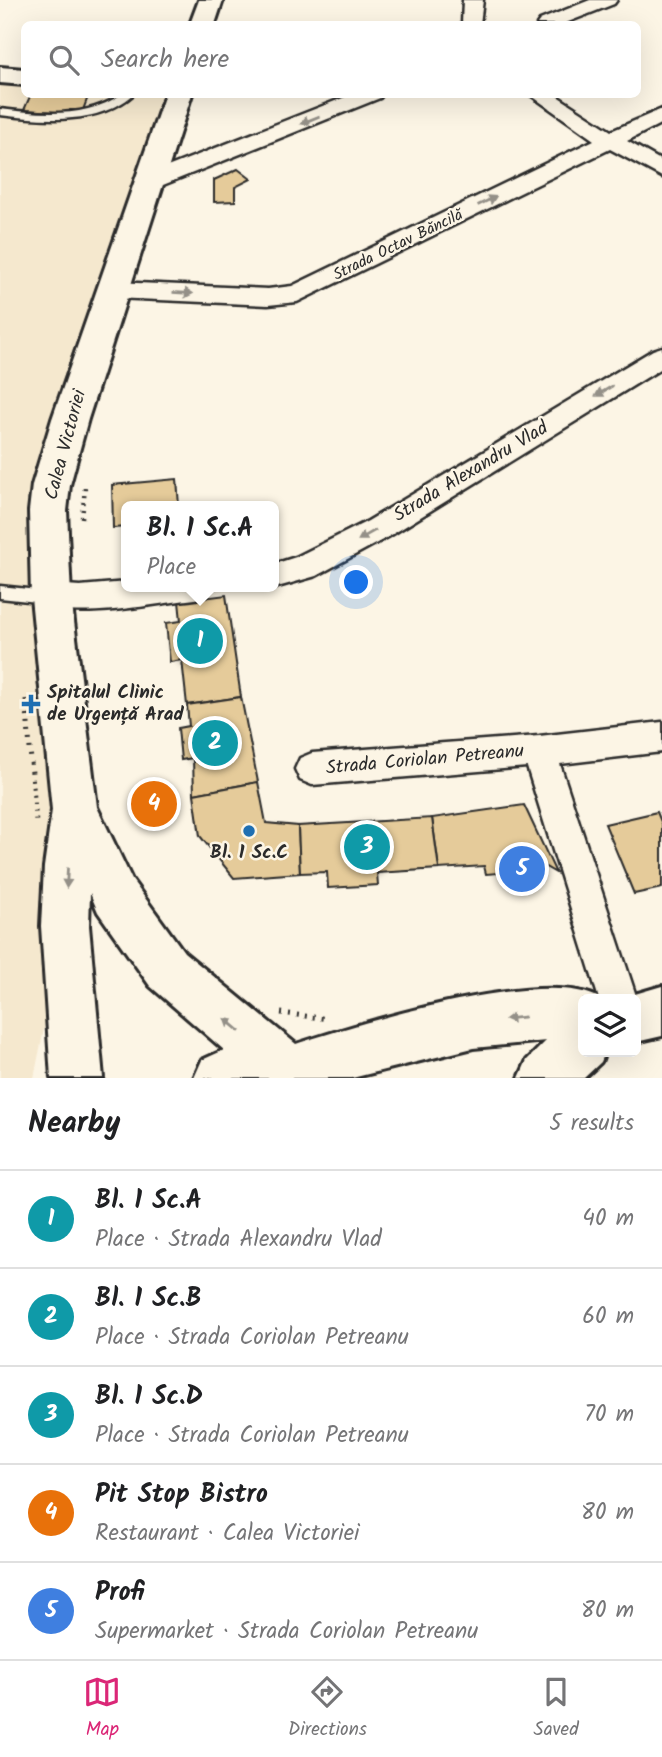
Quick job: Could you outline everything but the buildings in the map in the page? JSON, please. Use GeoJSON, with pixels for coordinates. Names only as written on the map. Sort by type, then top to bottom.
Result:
{"type":"FeatureCollection","features":[{"type":"Feature","properties":{"kind":"main road"},"geometry":{"type":"LineString","coordinates":[[204,21],[211,0]]}},
{"type":"Feature","properties":{"kind":"main road"},"geometry":{"type":"LineString","coordinates":[[0,75],[21,77]]}},
{"type":"Feature","properties":{"kind":"main road","name":"Calea Victoriei"},"geometry":{"type":"LineString","coordinates":[[77,1078],[65,926],[67,867],[75,810],[51,597],[48,521],[51,485],[70,419],[178,98]]}},
{"type":"Feature","properties":{"kind":"main road","name":"Calea Victoriei"},"geometry":{"type":"LineString","coordinates":[[75,810],[115,896],[167,969],[296,1072]]}},
{"type":"Feature","properties":{"kind":"main road"},"geometry":{"type":"LineString","coordinates":[[641,1016],[662,1011]]}},
{"type":"Feature","properties":{"kind":"main road"},"geometry":{"type":"LineString","coordinates":[[220,1078],[253,1068],[296,1072],[364,1047],[426,1032],[503,1019],[554,1014],[578,1016]]}},
{"type":"Feature","properties":{"kind":"main road"},"geometry":{"type":"LineString","coordinates":[[545,1078],[578,1048]]}},
{"type":"Feature","properties":{"kind":"street"},"geometry":{"type":"LineString","coordinates":[[471,21],[473,0]]}},
{"type":"Feature","properties":{"kind":"street"},"geometry":{"type":"LineString","coordinates":[[554,21],[607,0]]}},
{"type":"Feature","properties":{"kind":"street"},"geometry":{"type":"LineString","coordinates":[[150,182],[363,98]]}},
{"type":"Feature","properties":{"kind":"street"},"geometry":{"type":"LineString","coordinates":[[546,98],[610,141],[662,170]]}},
{"type":"Feature","properties":{"kind":"street","name":"Strada Octav Băncilă"},"geometry":{"type":"LineString","coordinates":[[115,290],[268,297],[297,294],[662,115]]}},
{"type":"Feature","properties":{"kind":"street","name":"Strada Alexandru Vlad"},"geometry":{"type":"LineString","coordinates":[[279,575],[305,567],[377,529],[662,356]]}},
{"type":"Feature","properties":{"kind":"street"},"geometry":{"type":"LineString","coordinates":[[51,597],[80,598],[143,592]]}},
{"type":"Feature","properties":{"kind":"street","name":"Strada Coriolan Petreanu"},"geometry":{"type":"LineString","coordinates":[[312,769],[539,751],[662,737]]}},
{"type":"Feature","properties":{"kind":"street","name":"Strada Coriolan Petreanu"},"geometry":{"type":"LineString","coordinates":[[539,751],[616,994]]}},
{"type":"Feature","properties":{"kind":"lane"},"geometry":{"type":"LineString","coordinates":[[0,112],[35,116],[84,113],[120,98]]}},
{"type":"Feature","properties":{"kind":"lane"},"geometry":{"type":"LineString","coordinates":[[0,592],[51,597]]}},
{"type":"Feature","properties":{"kind":"path"},"geometry":{"type":"LineString","coordinates":[[81,529],[86,479]]}},
{"type":"Feature","properties":{"kind":"path"},"geometry":{"type":"LineString","coordinates":[[274,1012],[340,1020]]}},
{"type":"Feature","properties":{"kind":"shaded area"},"geometry":{"type":"Polygon","coordinates":[[[0,76],[21,77],[21,98],[178,98],[61,450],[65,926],[34,1078],[0,1078],[0,76]]]}},
{"type":"Feature","properties":{"kind":"place","name":"Bl. 1 Sc.A"},"geometry":{"type":"Point","coordinates":[200,641]}},
{"type":"Feature","properties":{"kind":"place","name":"Spitalul Clinic de Urgență Arad"},"geometry":{"type":"Point","coordinates":[31,704]}},
{"type":"Feature","properties":{"kind":"place","name":"Bl. 1 Sc.B"},"geometry":{"type":"Point","coordinates":[215,743]}},
{"type":"Feature","properties":{"kind":"place","name":"Pit Stop Bistro"},"geometry":{"type":"Point","coordinates":[154,804]}},
{"type":"Feature","properties":{"kind":"place","name":"Bl. 1 Sc.C"},"geometry":{"type":"Point","coordinates":[249,831]}},
{"type":"Feature","properties":{"kind":"place","name":"Bl. 1 Sc.D"},"geometry":{"type":"Point","coordinates":[367,847]}},
{"type":"Feature","properties":{"kind":"place","name":"Profi"},"geometry":{"type":"Point","coordinates":[522,869]}}]}
